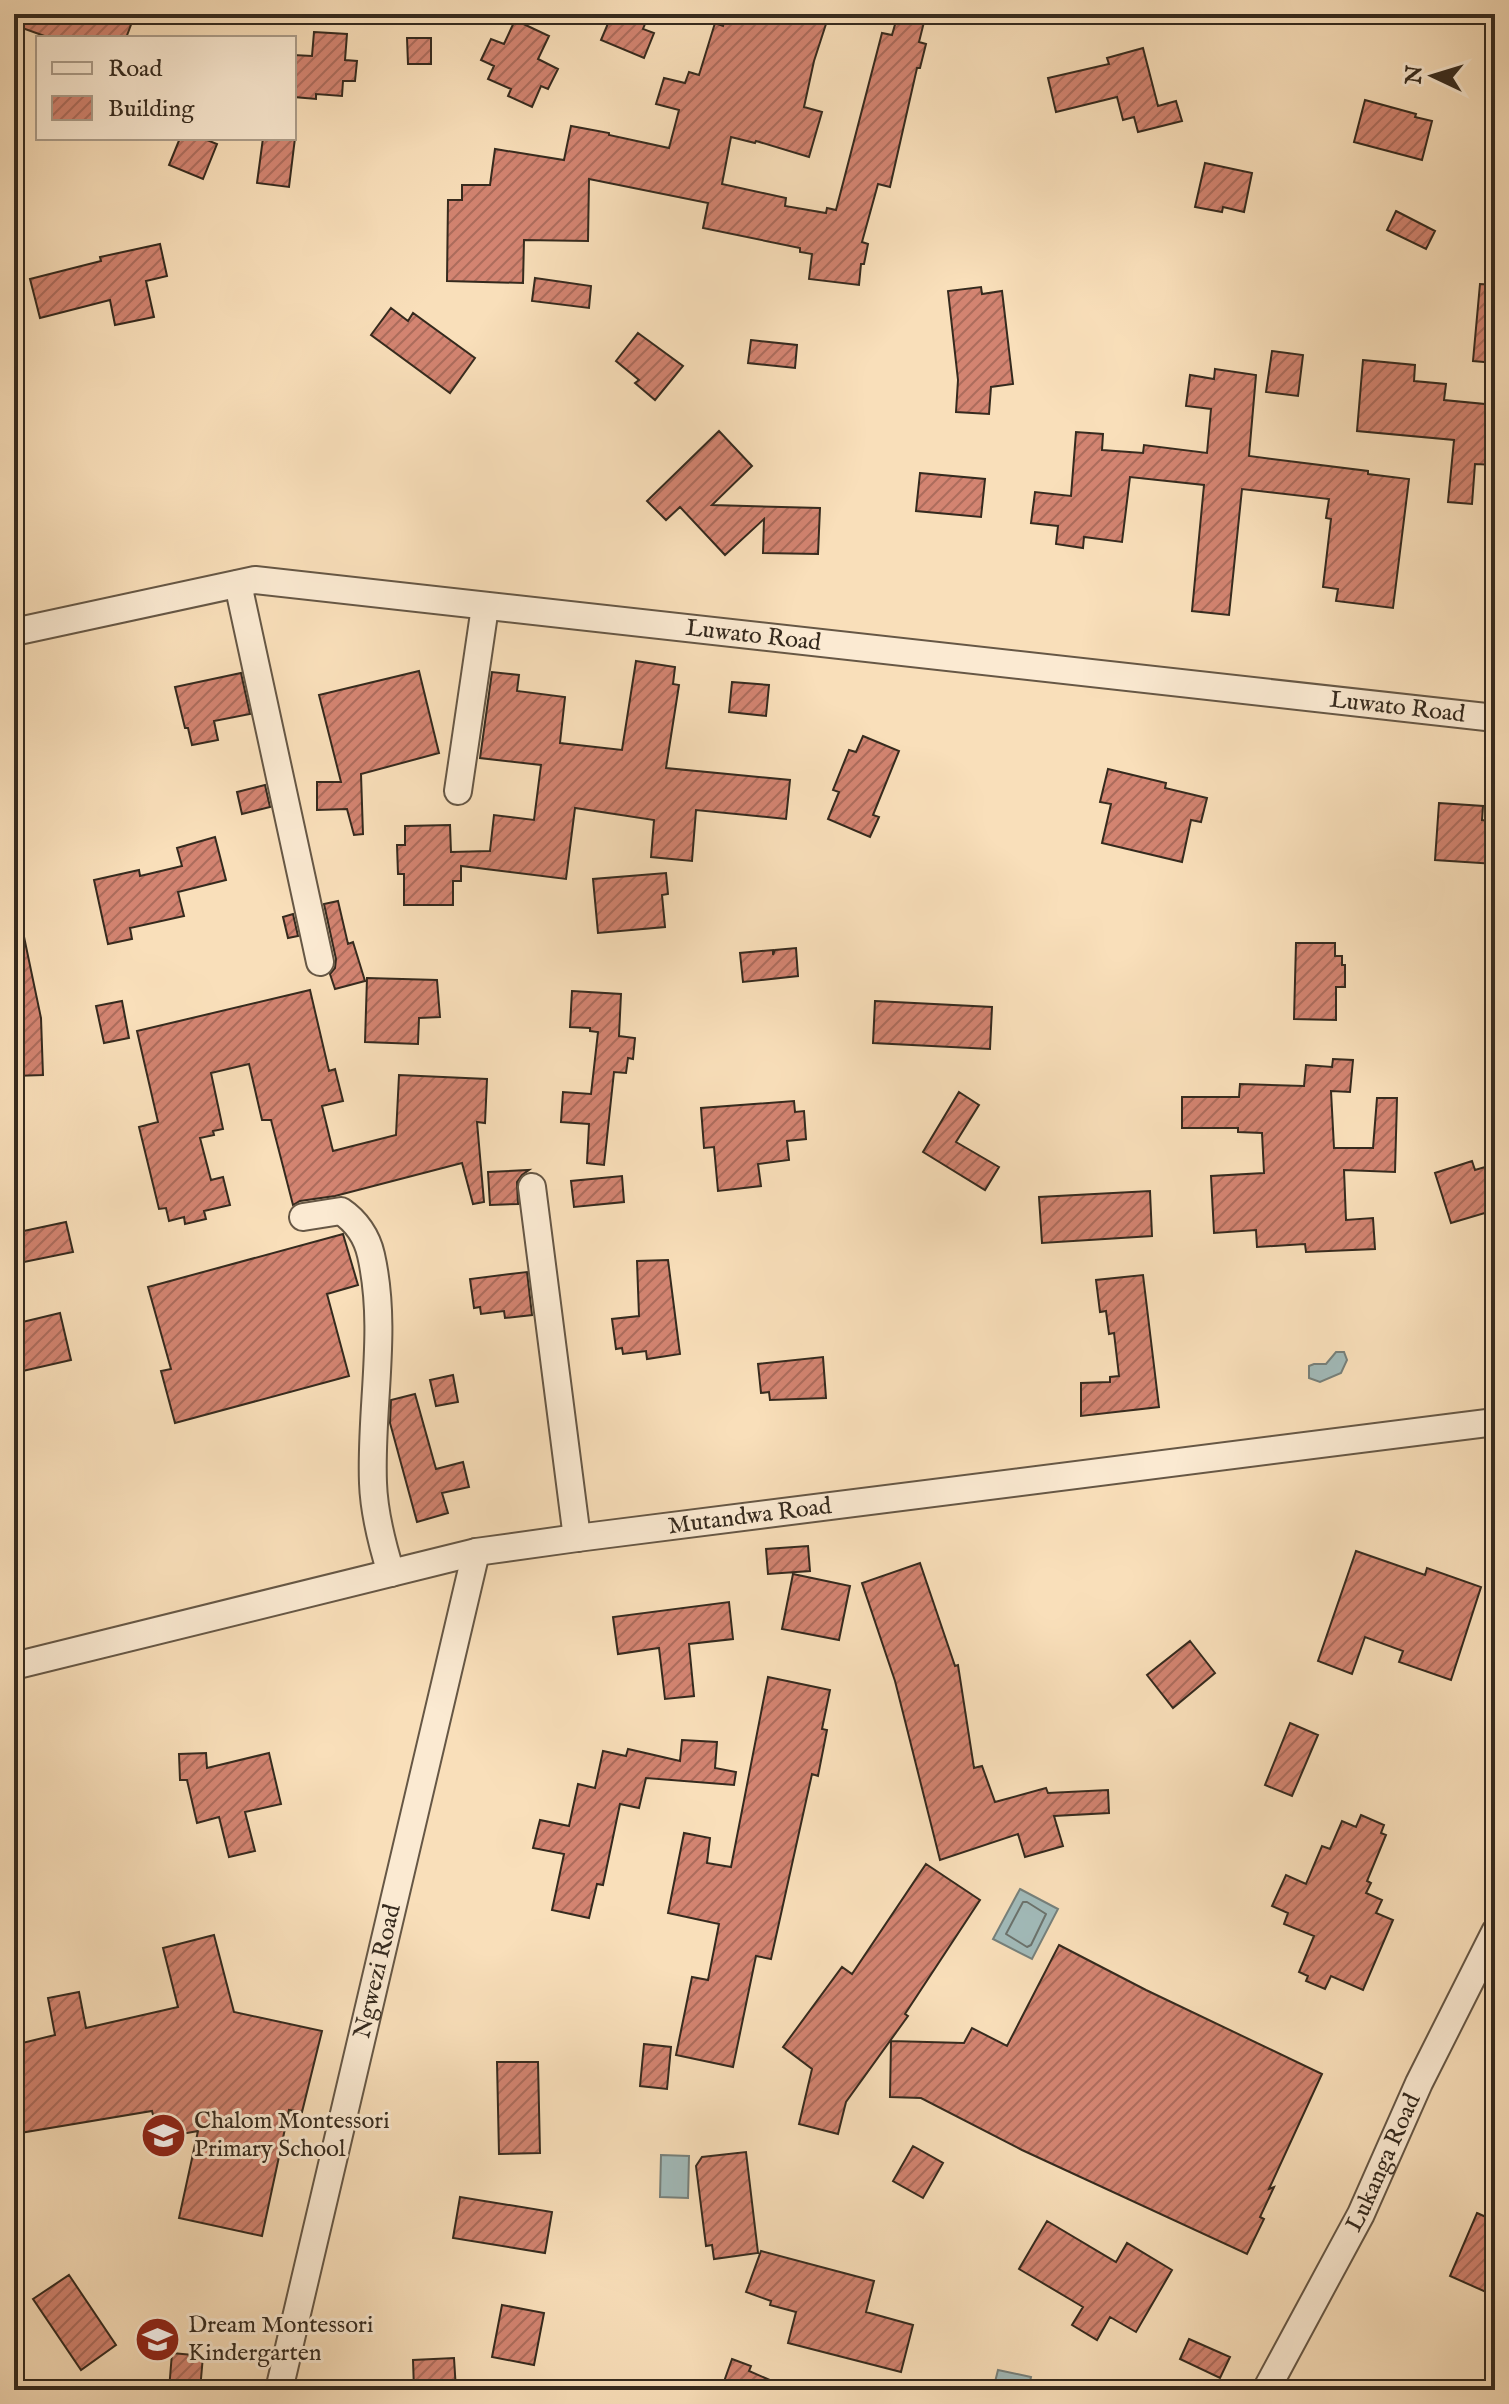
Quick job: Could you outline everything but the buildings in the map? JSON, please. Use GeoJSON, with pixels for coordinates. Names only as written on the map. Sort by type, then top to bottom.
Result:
{"type":"FeatureCollection","features":[{"type":"Feature","properties":{"kind":"street","name":"Luwato Road"},"geometry":{"type":"LineString","coordinates":[[14,632],[255,580],[1495,718]]}},
{"type":"Feature","properties":{"kind":"street"},"geometry":{"type":"LineString","coordinates":[[238,584],[320,962]]}},
{"type":"Feature","properties":{"kind":"street"},"geometry":{"type":"LineString","coordinates":[[458,791],[485,607]]}},
{"type":"Feature","properties":{"kind":"street"},"geometry":{"type":"LineString","coordinates":[[532,1187],[577,1538]]}},
{"type":"Feature","properties":{"kind":"street"},"geometry":{"type":"LineString","coordinates":[[303,1217],[341,1211],[354,1219],[371,1253],[378,1346],[373,1483],[380,1533],[391,1573]]}},
{"type":"Feature","properties":{"kind":"street","name":"Mutandwa Road"},"geometry":{"type":"LineString","coordinates":[[14,1666],[476,1552],[1495,1422]]}},
{"type":"Feature","properties":{"kind":"street","name":"Ngwezi Road"},"geometry":{"type":"LineString","coordinates":[[279,2390],[476,1552]]}},
{"type":"Feature","properties":{"kind":"street","name":"Lukanga Road"},"geometry":{"type":"LineString","coordinates":[[1266,2390],[1361,2214],[1419,2083],[1495,1932]]}},
{"type":"Feature","properties":{"kind":"water"},"geometry":{"type":"Polygon","coordinates":[[[1336,1352],[1344,1352],[1347,1360],[1341,1373],[1320,1382],[1309,1378],[1309,1366],[1326,1364],[1336,1352]]]}},
{"type":"Feature","properties":{"kind":"water"},"geometry":{"type":"Polygon","coordinates":[[[1020,1889],[1058,1909],[1032,1959],[993,1939],[1020,1889]]]}},
{"type":"Feature","properties":{"kind":"water"},"geometry":{"type":"Polygon","coordinates":[[[661,2155],[689,2156],[688,2198],[660,2197],[661,2155]]]}},
{"type":"Feature","properties":{"kind":"water"},"geometry":{"type":"Polygon","coordinates":[[[998,2370],[1031,2377],[1028,2390],[993,2390],[998,2370]]]}},
{"type":"Feature","properties":{"kind":"place","name":"Chalom Montessori Primary School"},"geometry":{"type":"Point","coordinates":[163,2135]}},
{"type":"Feature","properties":{"kind":"place","name":"Dream Montessori Kindergarten"},"geometry":{"type":"Point","coordinates":[157,2339]}}]}
